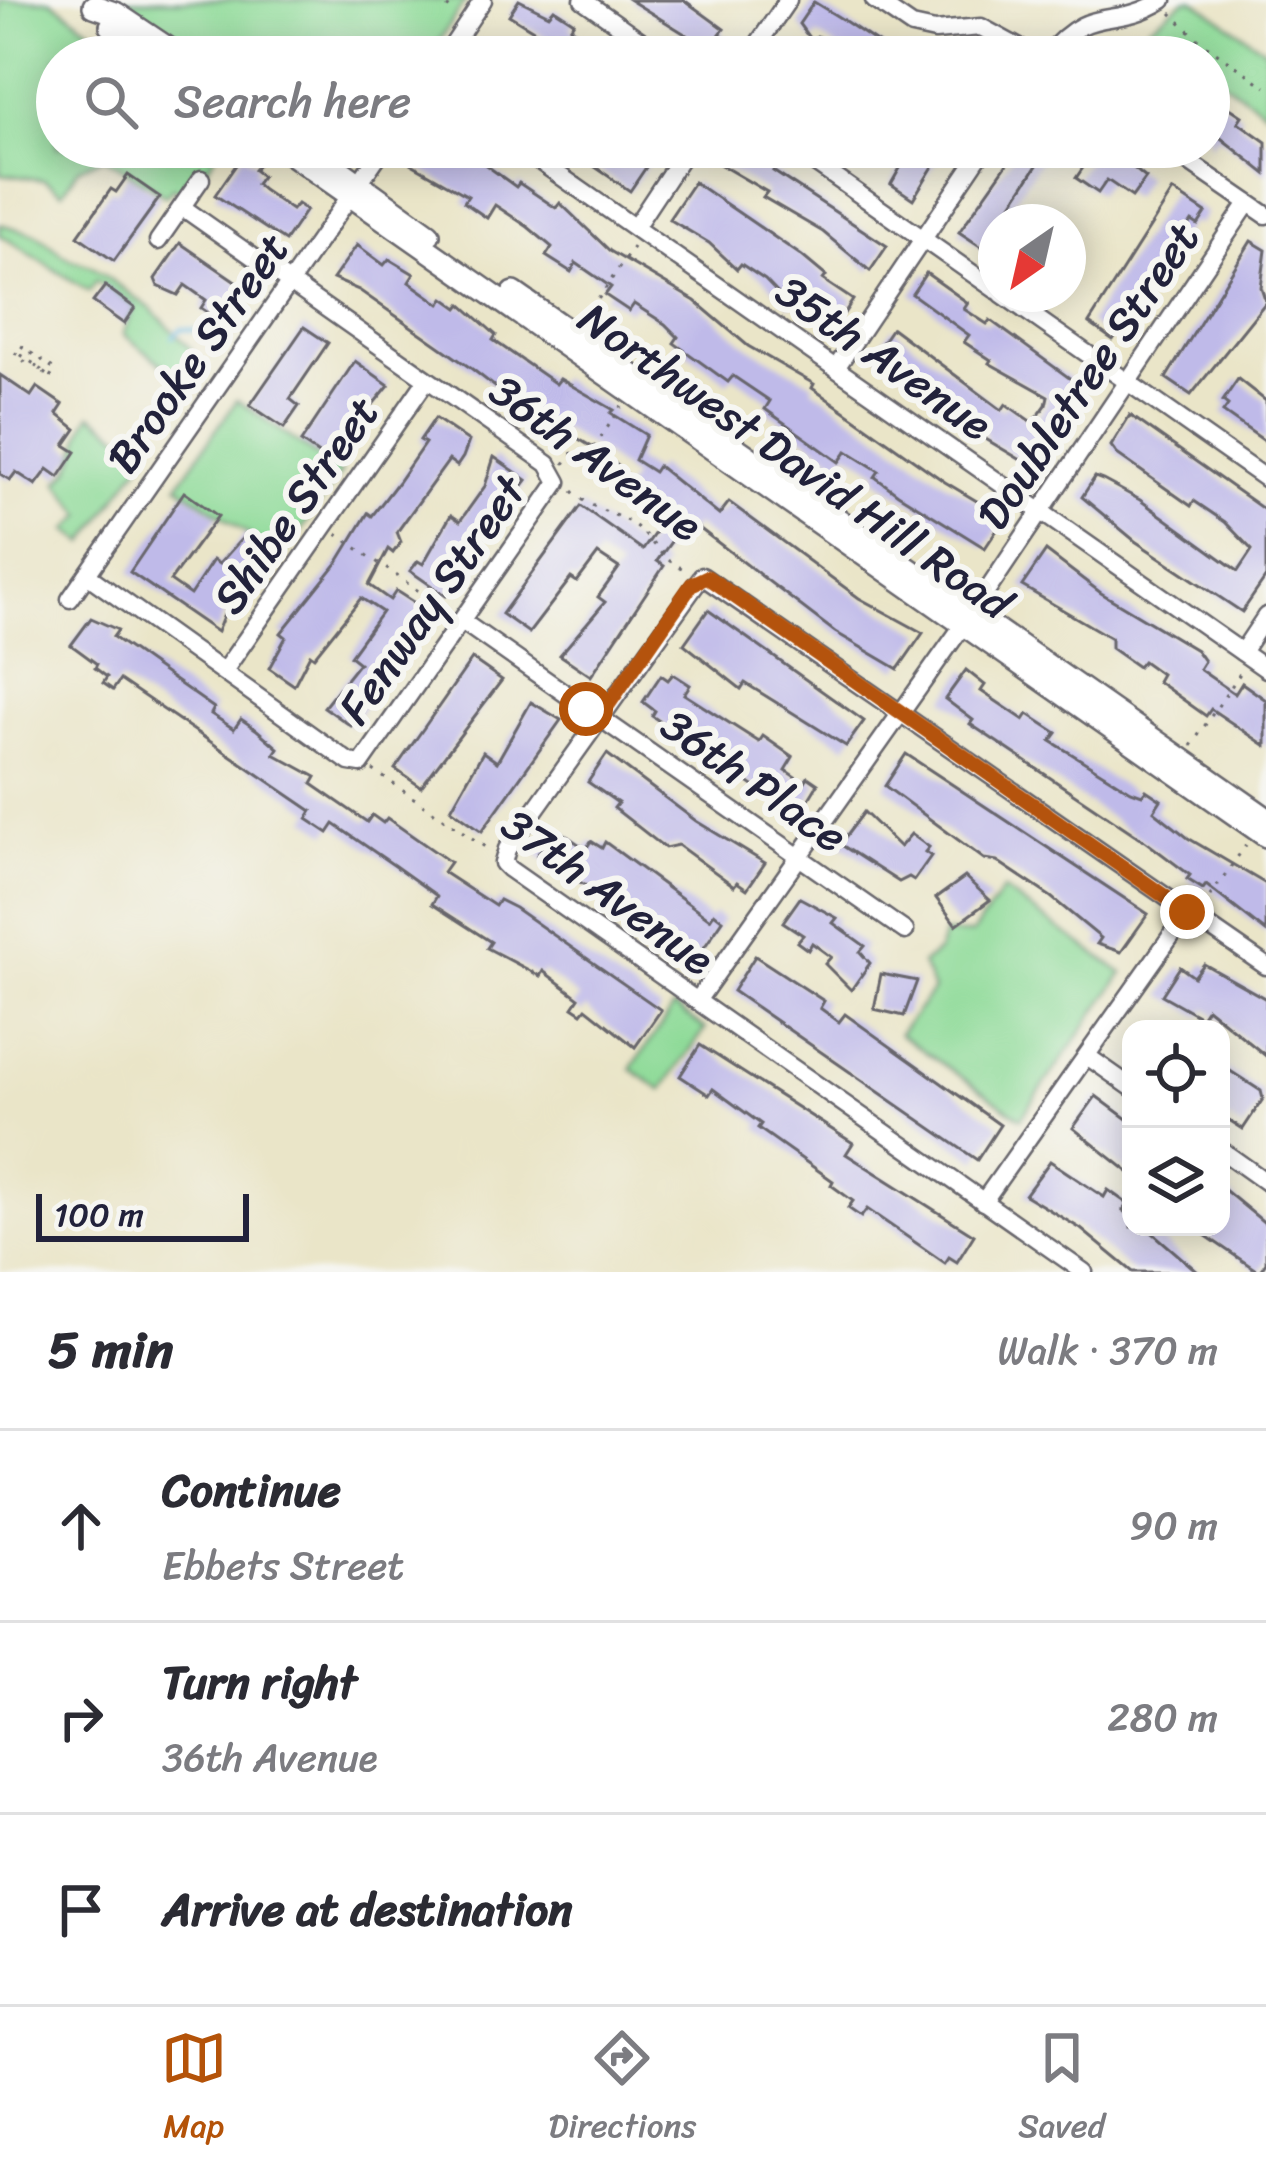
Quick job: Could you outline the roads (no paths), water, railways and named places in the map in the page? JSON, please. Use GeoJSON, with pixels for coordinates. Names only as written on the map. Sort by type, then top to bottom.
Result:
{"type":"FeatureCollection","features":[{"type":"Feature","properties":{"kind":"street"},"geometry":{"type":"LineString","coordinates":[[459,36],[483,0]]}},
{"type":"Feature","properties":{"kind":"street"},"geometry":{"type":"LineString","coordinates":[[583,0],[634,36]]}},
{"type":"Feature","properties":{"kind":"street"},"geometry":{"type":"LineString","coordinates":[[763,36],[788,0]]}},
{"type":"Feature","properties":{"kind":"street"},"geometry":{"type":"LineString","coordinates":[[874,0],[911,26],[935,31],[982,27],[998,36]]}},
{"type":"Feature","properties":{"kind":"street"},"geometry":{"type":"LineString","coordinates":[[90,3],[128,36]]}},
{"type":"Feature","properties":{"kind":"street"},"geometry":{"type":"LineString","coordinates":[[90,3],[150,36]]}},
{"type":"Feature","properties":{"kind":"street"},"geometry":{"type":"LineString","coordinates":[[1065,36],[1078,22],[1099,14],[1167,6]]}},
{"type":"Feature","properties":{"kind":"street","name":"Northwest David Hill Road"},"geometry":{"type":"LineString","coordinates":[[317,168],[574,335],[1263,828]]}},
{"type":"Feature","properties":{"kind":"street","name":"Northwest David Hill Road"},"geometry":{"type":"LineString","coordinates":[[331,168],[631,394],[1182,759],[1263,828]]}},
{"type":"Feature","properties":{"kind":"street","name":"Brooke Street"},"geometry":{"type":"LineString","coordinates":[[70,599],[369,168]]}},
{"type":"Feature","properties":{"kind":"street","name":"35th Avenue"},"geometry":{"type":"LineString","coordinates":[[549,168],[1253,659]]}},
{"type":"Feature","properties":{"kind":"street"},"geometry":{"type":"LineString","coordinates":[[638,230],[675,168]]}},
{"type":"Feature","properties":{"kind":"street"},"geometry":{"type":"LineString","coordinates":[[821,168],[978,277]]}},
{"type":"Feature","properties":{"kind":"street"},"geometry":{"type":"LineString","coordinates":[[836,368],[971,168]]}},
{"type":"Feature","properties":{"kind":"street"},"geometry":{"type":"LineString","coordinates":[[1198,168],[1266,215]]}},
{"type":"Feature","properties":{"kind":"street"},"geometry":{"type":"LineString","coordinates":[[158,242],[202,179]]}},
{"type":"Feature","properties":{"kind":"street","name":"Doubletree Street"},"geometry":{"type":"LineString","coordinates":[[697,1001],[1041,512],[1248,202]]}},
{"type":"Feature","properties":{"kind":"street","name":"36th Avenue"},"geometry":{"type":"LineString","coordinates":[[182,207],[559,475]]}},
{"type":"Feature","properties":{"kind":"street"},"geometry":{"type":"LineString","coordinates":[[1028,312],[1266,479]]}},
{"type":"Feature","properties":{"kind":"street","name":"Shibe Street"},"geometry":{"type":"LineString","coordinates":[[224,670],[426,381]]}},
{"type":"Feature","properties":{"kind":"street","name":"Fenway Street"},"geometry":{"type":"LineString","coordinates":[[224,670],[349,761],[361,764],[551,497],[559,475]]}},
{"type":"Feature","properties":{"kind":"street"},"geometry":{"type":"LineString","coordinates":[[87,575],[224,670]]}},
{"type":"Feature","properties":{"kind":"street","name":"36th Avenue"},"geometry":{"type":"LineString","coordinates":[[599,718],[702,576],[1266,967]]}},
{"type":"Feature","properties":{"kind":"street"},"geometry":{"type":"LineString","coordinates":[[1253,659],[1266,616]]}},
{"type":"Feature","properties":{"kind":"street","name":"36th Place"},"geometry":{"type":"LineString","coordinates":[[464,622],[905,931]]}},
{"type":"Feature","properties":{"kind":"street","name":"37th Avenue"},"geometry":{"type":"LineString","coordinates":[[599,718],[507,849],[503,862],[1084,1272]]}},
{"type":"Feature","properties":{"kind":"street"},"geometry":{"type":"LineString","coordinates":[[983,1202],[1191,914]]}},
{"type":"Feature","properties":{"kind":"street"},"geometry":{"type":"LineString","coordinates":[[1087,1056],[1122,1081]]}},
{"type":"Feature","properties":{"kind":"street"},"geometry":{"type":"LineString","coordinates":[[1230,1156],[1266,1182]]}},
{"type":"Feature","properties":{"kind":"waterway"},"geometry":{"type":"LineString","coordinates":[[173,337],[181,329],[195,330]]}}]}
